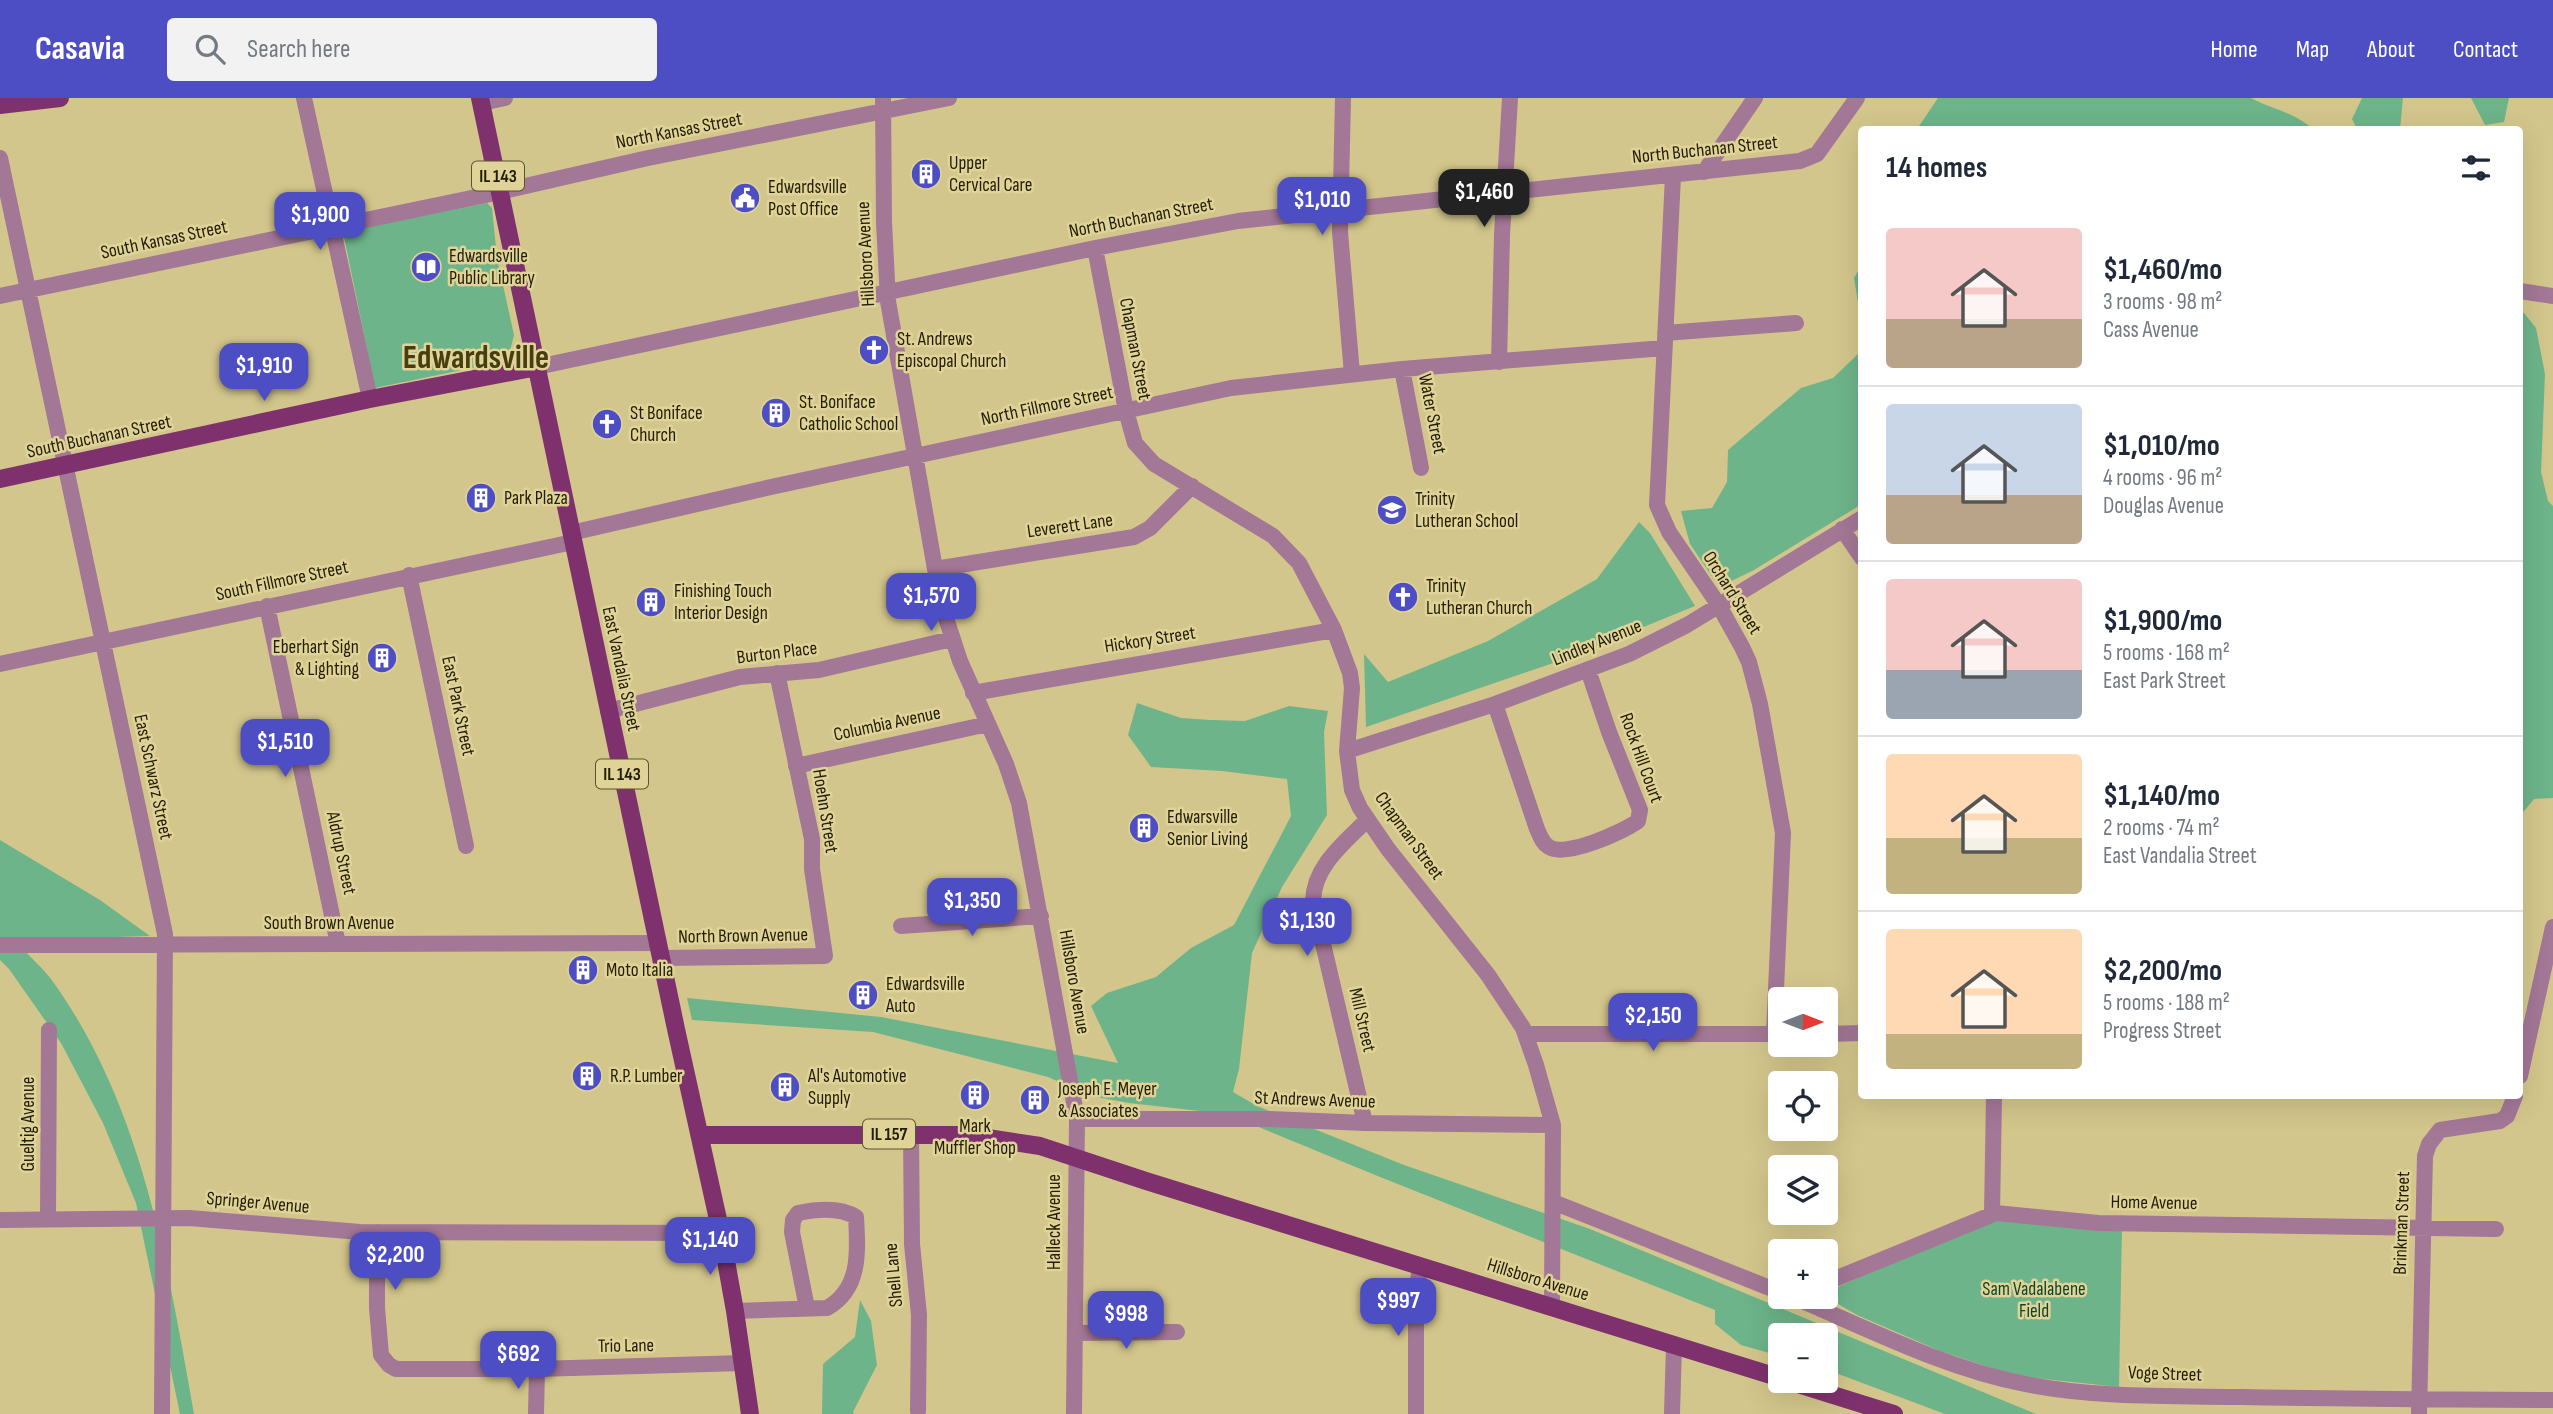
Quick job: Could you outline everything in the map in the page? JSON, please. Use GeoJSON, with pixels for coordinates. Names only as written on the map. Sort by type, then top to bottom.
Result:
{"type":"FeatureCollection","features":[{"type":"Feature","properties":{"kind":"main road"},"geometry":{"type":"LineString","coordinates":[[0,105],[61,98]]}},
{"type":"Feature","properties":{"kind":"main road","name":"East Vandalia Street"},"geometry":{"type":"LineString","coordinates":[[481,100],[608,710],[721,1233],[736,1311],[750,1414]]}},
{"type":"Feature","properties":{"kind":"main road","name":"South Buchanan Street"},"geometry":{"type":"LineString","coordinates":[[0,479],[370,399],[537,367]]}},
{"type":"Feature","properties":{"kind":"main road","name":"IL 157"},"geometry":{"type":"LineString","coordinates":[[700,1135],[968,1135],[1021,1141],[1075,1156]]}},
{"type":"Feature","properties":{"kind":"main road","name":"Hillsboro Avenue"},"geometry":{"type":"LineString","coordinates":[[1075,1156],[1768,1374]]}},
{"type":"Feature","properties":{"kind":"main road"},"geometry":{"type":"LineString","coordinates":[[1827,1393],[1895,1414]]}},
{"type":"Feature","properties":{"kind":"street"},"geometry":{"type":"LineString","coordinates":[[304,98],[370,399]]}},
{"type":"Feature","properties":{"kind":"street"},"geometry":{"type":"LineString","coordinates":[[481,100],[505,98]]}},
{"type":"Feature","properties":{"kind":"street","name":"North Kansas Street"},"geometry":{"type":"LineString","coordinates":[[500,190],[883,105],[949,98]]}},
{"type":"Feature","properties":{"kind":"street"},"geometry":{"type":"LineString","coordinates":[[1343,98],[1339,209],[1352,374]]}},
{"type":"Feature","properties":{"kind":"street"},"geometry":{"type":"LineString","coordinates":[[1499,362],[1510,98]]}},
{"type":"Feature","properties":{"kind":"street"},"geometry":{"type":"LineString","coordinates":[[1704,172],[1755,98]]}},
{"type":"Feature","properties":{"kind":"street","name":"North Buchanan Street"},"geometry":{"type":"LineString","coordinates":[[537,367],[1094,248],[1238,221],[1673,176],[1809,159],[1824,146],[1857,98]]}},
{"type":"Feature","properties":{"kind":"street","name":"Hillsboro Avenue"},"geometry":{"type":"LineString","coordinates":[[883,105],[887,292],[914,456],[935,569],[952,639],[1020,803],[1077,1119],[1075,1156]]}},
{"type":"Feature","properties":{"kind":"street","name":"East Schwarz Street"},"geometry":{"type":"LineString","coordinates":[[0,158],[104,643],[165,944],[162,1414]]}},
{"type":"Feature","properties":{"kind":"street","name":"Orchard Street"},"geometry":{"type":"LineString","coordinates":[[1673,176],[1657,505],[1676,543],[1718,604],[1749,662],[1782,818],[1784,856],[1779,987]]}},
{"type":"Feature","properties":{"kind":"street","name":"South Kansas Street"},"geometry":{"type":"LineString","coordinates":[[0,296],[500,190]]}},
{"type":"Feature","properties":{"kind":"street","name":"Chapman Street"},"geometry":{"type":"LineString","coordinates":[[1094,248],[1130,431],[1142,454],[1154,464],[1265,530],[1299,562],[1334,630],[1351,680],[1347,751],[1352,790],[1367,820],[1488,975],[1509,1004],[1525,1034],[1553,1125],[1552,1306]]}},
{"type":"Feature","properties":{"kind":"street"},"geometry":{"type":"LineString","coordinates":[[2523,291],[2553,296]]}},
{"type":"Feature","properties":{"kind":"street","name":"North Fillmore Street"},"geometry":{"type":"LineString","coordinates":[[572,537],[914,456],[1247,386],[1402,369],[1499,362],[1796,323]]}},
{"type":"Feature","properties":{"kind":"street","name":"Water Street"},"geometry":{"type":"LineString","coordinates":[[1402,369],[1421,468]]}},
{"type":"Feature","properties":{"kind":"street","name":"Leverett Lane"},"geometry":{"type":"LineString","coordinates":[[935,569],[1134,537],[1150,528],[1192,486]]}},
{"type":"Feature","properties":{"kind":"street","name":"Lindley Avenue"},"geometry":{"type":"LineString","coordinates":[[1347,751],[1495,704],[1661,640],[1858,520]]}},
{"type":"Feature","properties":{"kind":"street"},"geometry":{"type":"LineString","coordinates":[[1842,529],[1858,552]]}},
{"type":"Feature","properties":{"kind":"street","name":"South Fillmore Street"},"geometry":{"type":"LineString","coordinates":[[0,664],[572,537]]}},
{"type":"Feature","properties":{"kind":"street","name":"East Park Street"},"geometry":{"type":"LineString","coordinates":[[409,575],[466,846]]}},
{"type":"Feature","properties":{"kind":"street","name":"Aldrup Street"},"geometry":{"type":"LineString","coordinates":[[267,606],[338,944]]}},
{"type":"Feature","properties":{"kind":"street","name":"Hickory Street"},"geometry":{"type":"LineString","coordinates":[[973,693],[1334,630]]}},
{"type":"Feature","properties":{"kind":"street","name":"Burton Place"},"geometry":{"type":"LineString","coordinates":[[608,710],[740,677],[819,670],[952,639]]}},
{"type":"Feature","properties":{"kind":"street","name":"Rock Hill Court"},"geometry":{"type":"LineString","coordinates":[[1495,704],[1536,829],[1545,845],[1554,850],[1563,850],[1608,836],[1638,821],[1640,810],[1588,670]]}},
{"type":"Feature","properties":{"kind":"street","name":"Hoehn Street"},"geometry":{"type":"LineString","coordinates":[[777,673],[812,839],[812,869],[825,956]]}},
{"type":"Feature","properties":{"kind":"street","name":"Columbia Avenue"},"geometry":{"type":"LineString","coordinates":[[796,766],[988,724]]}},
{"type":"Feature","properties":{"kind":"street","name":"Mill Street"},"geometry":{"type":"LineString","coordinates":[[1365,1123],[1313,892],[1322,870],[1367,820]]}},
{"type":"Feature","properties":{"kind":"street"},"geometry":{"type":"LineString","coordinates":[[901,926],[1041,916]]}},
{"type":"Feature","properties":{"kind":"street"},"geometry":{"type":"LineString","coordinates":[[2523,1062],[2553,927]]}},
{"type":"Feature","properties":{"kind":"street","name":"South Brown Avenue"},"geometry":{"type":"LineString","coordinates":[[0,945],[338,944],[660,951]]}},
{"type":"Feature","properties":{"kind":"street","name":"North Brown Avenue"},"geometry":{"type":"LineString","coordinates":[[660,951],[825,956]]}},
{"type":"Feature","properties":{"kind":"street","name":"Gueltig Avenue"},"geometry":{"type":"LineString","coordinates":[[48,1219],[49,1030]]}},
{"type":"Feature","properties":{"kind":"street"},"geometry":{"type":"LineString","coordinates":[[1838,1034],[1858,1033]]}},
{"type":"Feature","properties":{"kind":"street"},"geometry":{"type":"LineString","coordinates":[[1525,1034],[1768,1034]]}},
{"type":"Feature","properties":{"kind":"street"},"geometry":{"type":"LineString","coordinates":[[1992,1214],[1994,1099]]}},
{"type":"Feature","properties":{"kind":"street","name":"Brinkman Street"},"geometry":{"type":"LineString","coordinates":[[2419,1407],[2425,1156],[2434,1135],[2450,1127],[2500,1121],[2507,1116],[2514,1099]]}},
{"type":"Feature","properties":{"kind":"street","name":"St Andrews Avenue"},"geometry":{"type":"LineString","coordinates":[[1077,1119],[1270,1119],[1553,1125]]}},
{"type":"Feature","properties":{"kind":"street","name":"Shell Lane"},"geometry":{"type":"LineString","coordinates":[[911,1134],[912,1244],[919,1315],[918,1411]]}},
{"type":"Feature","properties":{"kind":"street","name":"Halleck Avenue"},"geometry":{"type":"LineString","coordinates":[[1074,1414],[1075,1156]]}},
{"type":"Feature","properties":{"kind":"street"},"geometry":{"type":"LineString","coordinates":[[1553,1202],[1768,1287]]}},
{"type":"Feature","properties":{"kind":"street"},"geometry":{"type":"LineString","coordinates":[[736,1311],[827,1308],[838,1302],[846,1292],[858,1252],[856,1217],[847,1212],[810,1210],[798,1213],[793,1220],[792,1233],[807,1308]]}},
{"type":"Feature","properties":{"kind":"street","name":"Home Avenue"},"geometry":{"type":"LineString","coordinates":[[1838,1278],[1992,1214],[2003,1212],[2098,1223],[2496,1229]]}},
{"type":"Feature","properties":{"kind":"street","name":"Springer Avenue"},"geometry":{"type":"LineString","coordinates":[[0,1220],[189,1218],[377,1232],[721,1233]]}},
{"type":"Feature","properties":{"kind":"street","name":"Trio Lane"},"geometry":{"type":"LineString","coordinates":[[377,1232],[377,1308],[381,1355],[396,1369],[537,1369],[743,1363]]}},
{"type":"Feature","properties":{"kind":"street"},"geometry":{"type":"LineString","coordinates":[[1416,1414],[1416,1296],[1420,1266]]}},
{"type":"Feature","properties":{"kind":"street","name":"Voge Street"},"geometry":{"type":"LineString","coordinates":[[1821,1309],[1965,1368],[2026,1384],[2070,1391],[2419,1407],[2553,1399]]}},
{"type":"Feature","properties":{"kind":"street"},"geometry":{"type":"LineString","coordinates":[[1075,1333],[1177,1332]]}},
{"type":"Feature","properties":{"kind":"street"},"geometry":{"type":"LineString","coordinates":[[1672,1414],[1674,1345]]}},
{"type":"Feature","properties":{"kind":"street"},"geometry":{"type":"LineString","coordinates":[[536,1414],[537,1369]]}},
{"type":"Feature","properties":{"kind":"green space"},"geometry":{"type":"Polygon","coordinates":[[[1938,98],[2251,98],[2310,126],[1919,126],[1938,98]]]}},
{"type":"Feature","properties":{"kind":"green space"},"geometry":{"type":"Polygon","coordinates":[[[2362,98],[2403,98],[2400,126],[2356,126],[2352,119],[2362,98]]]}},
{"type":"Feature","properties":{"kind":"green space"},"geometry":{"type":"Polygon","coordinates":[[[2471,98],[2509,98],[2504,122],[2485,125],[2471,98]]]}},
{"type":"Feature","properties":{"kind":"green space"},"geometry":{"type":"Polygon","coordinates":[[[487,203],[492,208],[497,258],[514,335],[510,351],[499,360],[486,365],[375,388],[343,232],[487,203]]]}},
{"type":"Feature","properties":{"kind":"green space"},"geometry":{"type":"Polygon","coordinates":[[[1858,271],[1858,302],[1854,278],[1858,271]]]}},
{"type":"Feature","properties":{"kind":"green space"},"geometry":{"type":"Polygon","coordinates":[[[2523,313],[2536,328],[2545,374],[2541,472],[2548,501],[2553,506],[2553,798],[2534,799],[2523,812],[2523,313]]]}},
{"type":"Feature","properties":{"kind":"green space"},"geometry":{"type":"Polygon","coordinates":[[[1858,354],[1858,506],[1754,570],[1719,587],[1690,544],[1681,511],[1712,508],[1727,482],[1728,450],[1801,388],[1833,378],[1858,354]]]}},
{"type":"Feature","properties":{"kind":"green space"},"geometry":{"type":"Polygon","coordinates":[[[1639,522],[1650,533],[1695,606],[1565,659],[1366,727],[1364,654],[1388,682],[1488,641],[1597,579],[1639,522]]]}},
{"type":"Feature","properties":{"kind":"green space"},"geometry":{"type":"Polygon","coordinates":[[[1137,703],[1181,718],[1211,720],[1245,721],[1289,706],[1328,711],[1324,732],[1327,815],[1282,887],[1252,953],[1239,1069],[1233,1092],[1257,1106],[1404,1165],[1590,1229],[1768,1303],[1768,1309],[1783,1309],[1817,1323],[1768,1323],[1768,1353],[1741,1345],[1715,1324],[1715,1310],[1227,1114],[1091,1096],[1048,1077],[873,1032],[692,1020],[687,998],[881,1017],[1118,1063],[1091,1006],[1107,993],[1156,977],[1191,948],[1234,925],[1291,816],[1287,779],[1222,771],[1151,767],[1128,735],[1137,703]]]}},
{"type":"Feature","properties":{"kind":"green space"},"geometry":{"type":"Polygon","coordinates":[[[0,840],[100,900],[150,936],[14,940],[51,979],[82,1028],[108,1079],[130,1133],[161,1243],[194,1414],[180,1414],[136,1203],[103,1123],[61,1043],[0,960],[0,840]]]}},
{"type":"Feature","properties":{"kind":"green space","name":"Sam Vadalabene Field"},"geometry":{"type":"Polygon","coordinates":[[[1992,1219],[2122,1228],[2119,1387],[2016,1376],[1940,1351],[1838,1304],[1838,1287],[1992,1219]]]}},
{"type":"Feature","properties":{"kind":"green space"},"geometry":{"type":"Polygon","coordinates":[[[860,1300],[871,1321],[877,1365],[854,1414],[822,1414],[823,1364],[855,1337],[860,1300]]]}},
{"type":"Feature","properties":{"kind":"green space"},"geometry":{"type":"Polygon","coordinates":[[[1838,1332],[2036,1414],[1945,1414],[1838,1374],[1838,1332]]]}},
{"type":"Feature","properties":{"kind":"place","name":"Upper Cervical Care"},"geometry":{"type":"Point","coordinates":[926,174]}},
{"type":"Feature","properties":{"kind":"place","name":"Edwardsville Post Office"},"geometry":{"type":"Point","coordinates":[745,198]}},
{"type":"Feature","properties":{"kind":"place","name":"Edwardsville Public Library"},"geometry":{"type":"Point","coordinates":[426,267]}},
{"type":"Feature","properties":{"kind":"place","name":"St. Andrews Episcopal Church"},"geometry":{"type":"Point","coordinates":[874,350]}},
{"type":"Feature","properties":{"kind":"place","name":"St. Boniface Catholic School"},"geometry":{"type":"Point","coordinates":[776,413]}},
{"type":"Feature","properties":{"kind":"place","name":"St Boniface Church"},"geometry":{"type":"Point","coordinates":[607,424]}},
{"type":"Feature","properties":{"kind":"place","name":"Park Plaza"},"geometry":{"type":"Point","coordinates":[481,498]}},
{"type":"Feature","properties":{"kind":"place","name":"Trinity Lutheran School"},"geometry":{"type":"Point","coordinates":[1392,510]}},
{"type":"Feature","properties":{"kind":"place","name":"Trinity Lutheran Church"},"geometry":{"type":"Point","coordinates":[1403,597]}},
{"type":"Feature","properties":{"kind":"place","name":"Finishing Touch Interior Design"},"geometry":{"type":"Point","coordinates":[651,602]}},
{"type":"Feature","properties":{"kind":"place","name":"Eberhart Sign & Lighting"},"geometry":{"type":"Point","coordinates":[382,658]}},
{"type":"Feature","properties":{"kind":"place","name":"Edwarsville Senior Living"},"geometry":{"type":"Point","coordinates":[1144,828]}},
{"type":"Feature","properties":{"kind":"place","name":"Moto Italia"},"geometry":{"type":"Point","coordinates":[583,970]}},
{"type":"Feature","properties":{"kind":"place","name":"Edwardsville Auto"},"geometry":{"type":"Point","coordinates":[863,995]}},
{"type":"Feature","properties":{"kind":"place","name":"R.P. Lumber"},"geometry":{"type":"Point","coordinates":[587,1076]}},
{"type":"Feature","properties":{"kind":"place","name":"Al's Automotive Supply"},"geometry":{"type":"Point","coordinates":[785,1087]}},
{"type":"Feature","properties":{"kind":"place","name":"Mark Muffler Shop"},"geometry":{"type":"Point","coordinates":[975,1095]}},
{"type":"Feature","properties":{"kind":"place","name":"Joseph E. Meyer & Associates"},"geometry":{"type":"Point","coordinates":[1035,1100]}},
{"type":"Feature","properties":{"kind":"district","name":"Edwardsville"},"geometry":{"type":"Point","coordinates":[476,358]}}]}
